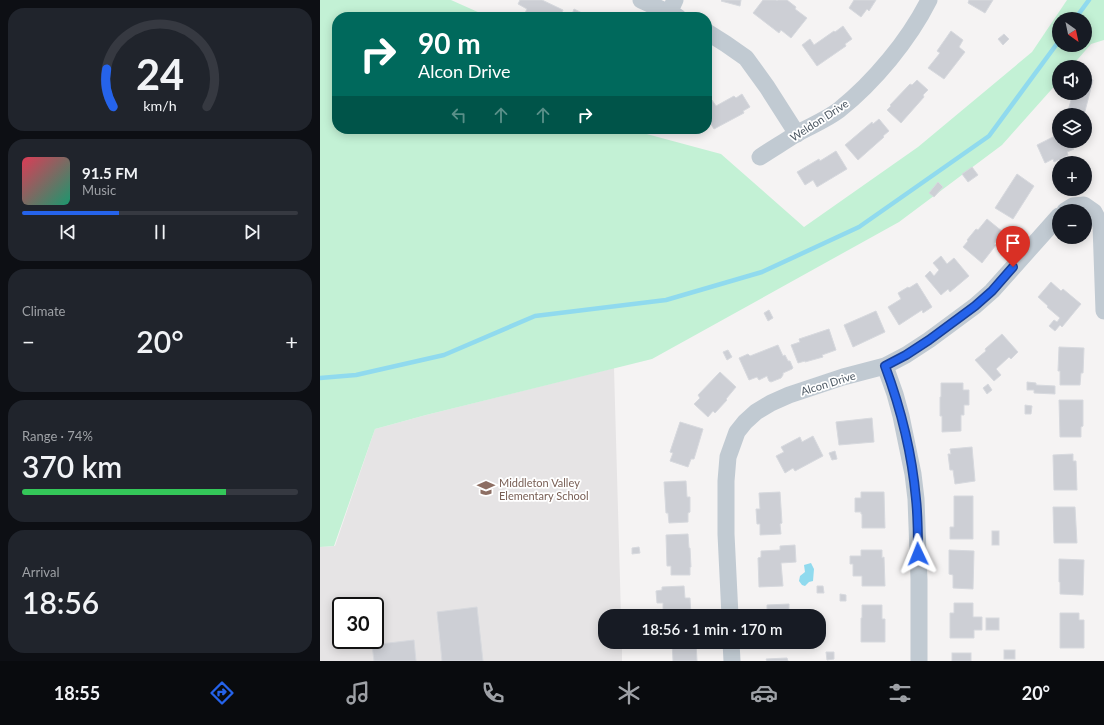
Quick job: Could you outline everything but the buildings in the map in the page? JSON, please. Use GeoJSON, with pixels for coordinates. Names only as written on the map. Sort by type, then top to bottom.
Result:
{"type":"FeatureCollection","features":[{"type":"Feature","properties":{"kind":"street"},"geometry":{"type":"LineString","coordinates":[[641,0],[674,10]]}},
{"type":"Feature","properties":{"kind":"street","name":"Weldon Drive"},"geometry":{"type":"LineString","coordinates":[[760,157],[797,134],[819,123],[838,110],[870,82],[908,35],[930,0]]}},
{"type":"Feature","properties":{"kind":"street"},"geometry":{"type":"LineString","coordinates":[[712,35],[746,58],[767,87],[797,134]]}},
{"type":"Feature","properties":{"kind":"street"},"geometry":{"type":"LineString","coordinates":[[1092,211],[1101,225],[1104,311]]}},
{"type":"Feature","properties":{"kind":"street","name":"Alcon Drive"},"geometry":{"type":"LineString","coordinates":[[730,609],[726,534],[726,481],[728,457],[737,432],[745,422],[756,412],[789,395],[843,377],[885,366],[906,355],[975,306],[992,291],[1052,224]]}},
{"type":"Feature","properties":{"kind":"street"},"geometry":{"type":"LineString","coordinates":[[885,366],[901,416],[913,474],[916,499],[919,579],[919,661]]}},
{"type":"Feature","properties":{"kind":"street"},"geometry":{"type":"LineString","coordinates":[[731,649],[732,661]]}},
{"type":"Feature","properties":{"kind":"shaded area","name":"Middleton Valley Elementary School"},"geometry":{"type":"Polygon","coordinates":[[[614,368],[621,609],[598,609],[598,649],[622,649],[622,661],[320,661],[320,547],[335,546],[375,429],[614,368]]]}},
{"type":"Feature","properties":{"kind":"green space"},"geometry":{"type":"Polygon","coordinates":[[[320,0],[451,0],[478,12],[332,12],[332,134],[647,134],[721,154],[804,227],[918,147],[1032,52],[1052,22],[1052,52],[1084,52],[1077,60],[1052,60],[1052,89],[1002,145],[899,222],[652,359],[375,429],[334,546],[320,547],[320,0]]]}},
{"type":"Feature","properties":{"kind":"green space"},"geometry":{"type":"Polygon","coordinates":[[[1067,0],[1104,0],[1104,40],[1092,44],[1092,12],[1059,12],[1067,0]]]}},
{"type":"Feature","properties":{"kind":"water"},"geometry":{"type":"Polygon","coordinates":[[[811,563],[814,569],[813,581],[809,582],[805,586],[802,585],[799,581],[800,576],[805,572],[804,565],[811,563]]]}},
{"type":"Feature","properties":{"kind":"waterway"},"geometry":{"type":"LineString","coordinates":[[1080,12],[1089,0]]}},
{"type":"Feature","properties":{"kind":"waterway"},"geometry":{"type":"LineString","coordinates":[[320,378],[356,375],[444,355],[535,316],[666,300],[762,272],[859,227],[989,136],[1052,50]]}},
{"type":"Feature","properties":{"kind":"place","name":"Middleton Valley Elementary School"},"geometry":{"type":"Point","coordinates":[486,488]}},
{"type":"Feature","properties":{"kind":"route"},"geometry":{"type":"LineString","coordinates":[[918,554],[916,499],[913,474],[901,416],[885,366],[906,355],[929,340],[975,306],[992,291],[1013,267]]}}]}
